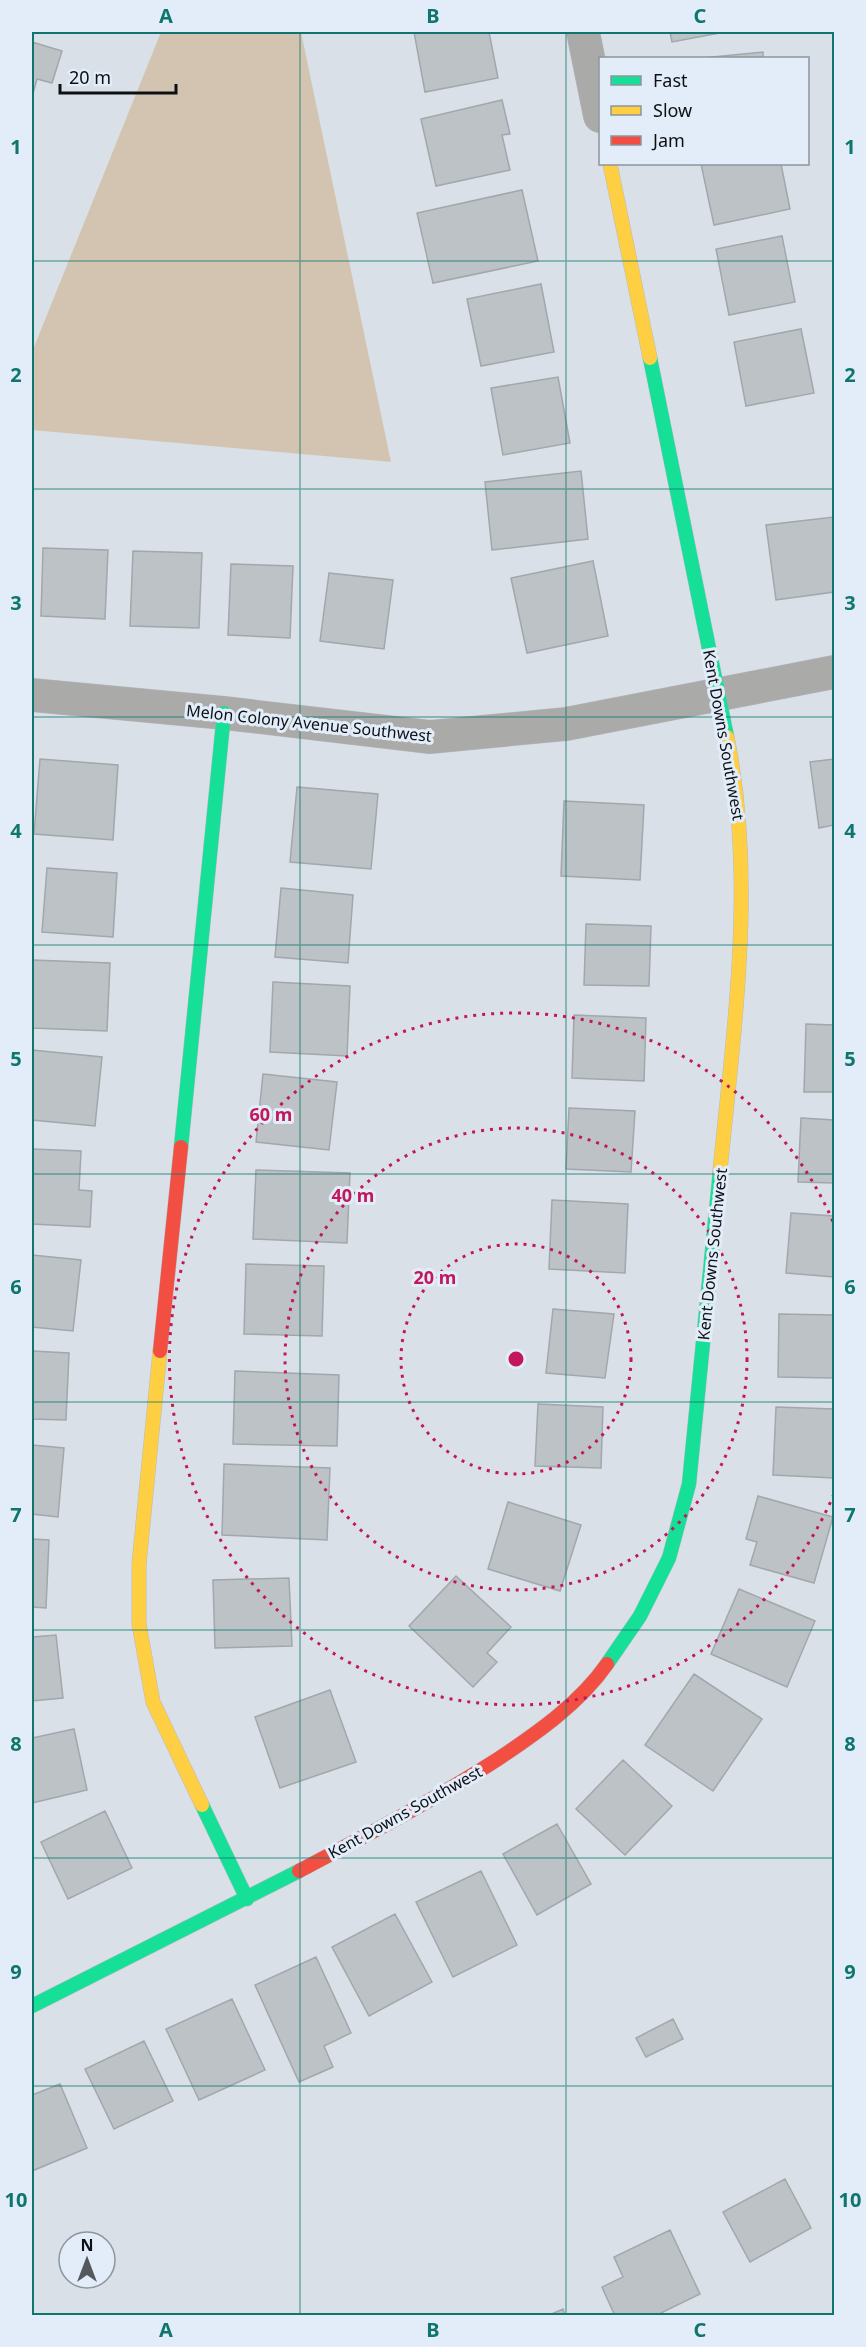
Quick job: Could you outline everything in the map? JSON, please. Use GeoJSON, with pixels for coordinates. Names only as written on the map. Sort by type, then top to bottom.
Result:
{"type":"FeatureCollection","features":[{"type":"Feature","properties":{"kind":"street"},"geometry":{"type":"LineString","coordinates":[[583,32],[599,111]]}},
{"type":"Feature","properties":{"kind":"street","name":"Kent Downs Southwest"},"geometry":{"type":"LineString","coordinates":[[32,2006],[248,1899],[439,1797],[537,1733],[596,1680],[640,1616],[669,1558],[689,1484],[742,942],[742,843],[737,792],[719,696],[610,165]]}},
{"type":"Feature","properties":{"kind":"street","name":"Melon Colony Avenue Southwest"},"geometry":{"type":"LineString","coordinates":[[32,695],[224,713],[430,737],[566,724],[834,672]]}},
{"type":"Feature","properties":{"kind":"street"},"geometry":{"type":"LineString","coordinates":[[224,713],[140,1552],[139,1624],[153,1702],[248,1899]]}},
{"type":"Feature","properties":{"kind":"shaded area"},"geometry":{"type":"Polygon","coordinates":[[[161,32],[301,32],[391,462],[32,430],[32,352],[161,32]]]}},
{"type":"Feature","properties":{"kind":"building"},"geometry":{"type":"Polygon","coordinates":[[[414,32],[489,32],[498,78],[425,92],[414,32]]]}},
{"type":"Feature","properties":{"kind":"building"},"geometry":{"type":"Polygon","coordinates":[[[670,32],[725,32],[672,42],[670,32]]]}},
{"type":"Feature","properties":{"kind":"building"},"geometry":{"type":"Polygon","coordinates":[[[32,42],[62,51],[52,83],[37,79],[32,97],[32,42]]]}},
{"type":"Feature","properties":{"kind":"building"},"geometry":{"type":"Polygon","coordinates":[[[763,52],[763,57],[712,57],[763,52]]]}},
{"type":"Feature","properties":{"kind":"building"},"geometry":{"type":"Polygon","coordinates":[[[502,100],[510,134],[502,135],[510,170],[436,186],[421,119],[502,100]]]}},
{"type":"Feature","properties":{"kind":"building"},"geometry":{"type":"Polygon","coordinates":[[[701,165],[781,165],[790,209],[714,225],[701,165]]]}},
{"type":"Feature","properties":{"kind":"building"},"geometry":{"type":"Polygon","coordinates":[[[522,190],[538,261],[433,283],[417,213],[522,190]]]}},
{"type":"Feature","properties":{"kind":"building"},"geometry":{"type":"Polygon","coordinates":[[[782,236],[795,302],[729,315],[716,249],[782,236]]]}},
{"type":"Feature","properties":{"kind":"building"},"geometry":{"type":"Polygon","coordinates":[[[541,284],[554,352],[481,366],[467,299],[541,284]]]}},
{"type":"Feature","properties":{"kind":"building"},"geometry":{"type":"Polygon","coordinates":[[[801,329],[814,393],[746,406],[734,342],[801,329]]]}},
{"type":"Feature","properties":{"kind":"building"},"geometry":{"type":"Polygon","coordinates":[[[558,377],[570,443],[503,455],[491,388],[558,377]]]}},
{"type":"Feature","properties":{"kind":"building"},"geometry":{"type":"Polygon","coordinates":[[[581,471],[588,539],[492,550],[485,482],[581,471]]]}},
{"type":"Feature","properties":{"kind":"building"},"geometry":{"type":"Polygon","coordinates":[[[834,517],[834,592],[776,600],[766,525],[834,517]]]}},
{"type":"Feature","properties":{"kind":"building"},"geometry":{"type":"Polygon","coordinates":[[[43,548],[108,550],[105,619],[41,616],[43,548]]]}},
{"type":"Feature","properties":{"kind":"building"},"geometry":{"type":"Polygon","coordinates":[[[133,551],[202,553],[199,628],[130,626],[133,551]]]}},
{"type":"Feature","properties":{"kind":"building"},"geometry":{"type":"Polygon","coordinates":[[[593,561],[608,636],[527,653],[511,578],[593,561]]]}},
{"type":"Feature","properties":{"kind":"building"},"geometry":{"type":"Polygon","coordinates":[[[231,564],[293,566],[290,638],[228,635],[231,564]]]}},
{"type":"Feature","properties":{"kind":"building"},"geometry":{"type":"Polygon","coordinates":[[[329,573],[393,580],[384,649],[320,641],[329,573]]]}},
{"type":"Feature","properties":{"kind":"building"},"geometry":{"type":"Polygon","coordinates":[[[40,759],[118,765],[113,840],[34,834],[40,759]]]}},
{"type":"Feature","properties":{"kind":"building"},"geometry":{"type":"Polygon","coordinates":[[[834,759],[834,825],[819,828],[810,762],[834,759]]]}},
{"type":"Feature","properties":{"kind":"building"},"geometry":{"type":"Polygon","coordinates":[[[297,787],[378,794],[371,869],[290,862],[297,787]]]}},
{"type":"Feature","properties":{"kind":"building"},"geometry":{"type":"Polygon","coordinates":[[[564,801],[644,805],[640,880],[561,876],[564,801]]]}},
{"type":"Feature","properties":{"kind":"building"},"geometry":{"type":"Polygon","coordinates":[[[47,868],[117,873],[113,937],[42,932],[47,868]]]}},
{"type":"Feature","properties":{"kind":"building"},"geometry":{"type":"Polygon","coordinates":[[[281,888],[353,895],[348,963],[275,957],[281,888]]]}},
{"type":"Feature","properties":{"kind":"building"},"geometry":{"type":"Polygon","coordinates":[[[586,924],[651,926],[649,986],[584,985],[586,924]]]}},
{"type":"Feature","properties":{"kind":"building"},"geometry":{"type":"Polygon","coordinates":[[[33,960],[110,963],[107,1031],[32,1028],[33,960]]]}},
{"type":"Feature","properties":{"kind":"building"},"geometry":{"type":"Polygon","coordinates":[[[273,982],[350,986],[347,1056],[270,1052],[273,982]]]}},
{"type":"Feature","properties":{"kind":"building"},"geometry":{"type":"Polygon","coordinates":[[[574,1015],[646,1018],[644,1081],[572,1078],[574,1015]]]}},
{"type":"Feature","properties":{"kind":"building"},"geometry":{"type":"Polygon","coordinates":[[[806,1024],[834,1025],[834,1092],[804,1092],[806,1024]]]}},
{"type":"Feature","properties":{"kind":"building"},"geometry":{"type":"Polygon","coordinates":[[[32,1050],[102,1057],[95,1126],[32,1120],[32,1050]]]}},
{"type":"Feature","properties":{"kind":"building"},"geometry":{"type":"Polygon","coordinates":[[[263,1074],[337,1082],[329,1150],[256,1142],[263,1074]]]}},
{"type":"Feature","properties":{"kind":"building"},"geometry":{"type":"Polygon","coordinates":[[[569,1108],[635,1111],[631,1172],[566,1169],[569,1108]]]}},
{"type":"Feature","properties":{"kind":"building"},"geometry":{"type":"Polygon","coordinates":[[[801,1118],[834,1120],[834,1183],[798,1182],[801,1118]]]}},
{"type":"Feature","properties":{"kind":"building"},"geometry":{"type":"Polygon","coordinates":[[[32,1149],[81,1151],[79,1190],[92,1191],[90,1227],[32,1224],[32,1149]]]}},
{"type":"Feature","properties":{"kind":"building"},"geometry":{"type":"Polygon","coordinates":[[[256,1170],[350,1173],[347,1243],[253,1239],[256,1170]]]}},
{"type":"Feature","properties":{"kind":"building"},"geometry":{"type":"Polygon","coordinates":[[[552,1200],[628,1204],[625,1273],[549,1269],[552,1200]]]}},
{"type":"Feature","properties":{"kind":"building"},"geometry":{"type":"Polygon","coordinates":[[[791,1213],[834,1216],[834,1277],[786,1273],[791,1213]]]}},
{"type":"Feature","properties":{"kind":"building"},"geometry":{"type":"Polygon","coordinates":[[[32,1255],[81,1260],[73,1331],[32,1327],[32,1255]]]}},
{"type":"Feature","properties":{"kind":"building"},"geometry":{"type":"Polygon","coordinates":[[[246,1264],[324,1266],[322,1336],[244,1334],[246,1264]]]}},
{"type":"Feature","properties":{"kind":"building"},"geometry":{"type":"Polygon","coordinates":[[[553,1309],[614,1314],[605,1378],[546,1373],[553,1309]]]}},
{"type":"Feature","properties":{"kind":"building"},"geometry":{"type":"Polygon","coordinates":[[[779,1314],[834,1315],[834,1378],[778,1377],[779,1314]]]}},
{"type":"Feature","properties":{"kind":"building"},"geometry":{"type":"Polygon","coordinates":[[[32,1351],[69,1353],[66,1420],[32,1419],[32,1351]]]}},
{"type":"Feature","properties":{"kind":"building"},"geometry":{"type":"Polygon","coordinates":[[[235,1371],[339,1375],[337,1446],[233,1444],[235,1371]]]}},
{"type":"Feature","properties":{"kind":"building"},"geometry":{"type":"Polygon","coordinates":[[[538,1404],[603,1407],[601,1468],[535,1466],[538,1404]]]}},
{"type":"Feature","properties":{"kind":"building"},"geometry":{"type":"Polygon","coordinates":[[[776,1407],[834,1409],[834,1478],[773,1475],[776,1407]]]}},
{"type":"Feature","properties":{"kind":"building"},"geometry":{"type":"Polygon","coordinates":[[[32,1445],[64,1448],[58,1517],[32,1514],[32,1445]]]}},
{"type":"Feature","properties":{"kind":"building"},"geometry":{"type":"Polygon","coordinates":[[[224,1464],[330,1468],[327,1540],[222,1535],[224,1464]]]}},
{"type":"Feature","properties":{"kind":"building"},"geometry":{"type":"Polygon","coordinates":[[[758,1496],[833,1517],[814,1583],[750,1565],[757,1542],[746,1539],[758,1496]]]}},
{"type":"Feature","properties":{"kind":"building"},"geometry":{"type":"Polygon","coordinates":[[[508,1502],[581,1525],[560,1591],[488,1569],[508,1502]]]}},
{"type":"Feature","properties":{"kind":"building"},"geometry":{"type":"Polygon","coordinates":[[[32,1539],[49,1540],[46,1608],[32,1607],[32,1539]]]}},
{"type":"Feature","properties":{"kind":"building"},"geometry":{"type":"Polygon","coordinates":[[[456,1576],[511,1627],[487,1653],[497,1662],[473,1687],[409,1626],[456,1576]]]}},
{"type":"Feature","properties":{"kind":"building"},"geometry":{"type":"Polygon","coordinates":[[[289,1578],[292,1646],[215,1648],[213,1580],[289,1578]]]}},
{"type":"Feature","properties":{"kind":"building"},"geometry":{"type":"Polygon","coordinates":[[[739,1589],[815,1621],[787,1687],[711,1654],[739,1589]]]}},
{"type":"Feature","properties":{"kind":"building"},"geometry":{"type":"Polygon","coordinates":[[[56,1635],[63,1698],[32,1701],[32,1637],[56,1635]]]}},
{"type":"Feature","properties":{"kind":"building"},"geometry":{"type":"Polygon","coordinates":[[[694,1674],[762,1719],[713,1791],[645,1745],[694,1674]]]}},
{"type":"Feature","properties":{"kind":"building"},"geometry":{"type":"Polygon","coordinates":[[[330,1690],[356,1762],[280,1788],[255,1717],[330,1690]]]}},
{"type":"Feature","properties":{"kind":"building"},"geometry":{"type":"Polygon","coordinates":[[[74,1729],[87,1790],[32,1803],[32,1738],[74,1729]]]}},
{"type":"Feature","properties":{"kind":"building"},"geometry":{"type":"Polygon","coordinates":[[[623,1760],[672,1806],[625,1855],[576,1809],[623,1760]]]}},
{"type":"Feature","properties":{"kind":"building"},"geometry":{"type":"Polygon","coordinates":[[[105,1811],[132,1868],[68,1899],[41,1842],[105,1811]]]}},
{"type":"Feature","properties":{"kind":"building"},"geometry":{"type":"Polygon","coordinates":[[[557,1824],[591,1884],[537,1915],[503,1854],[557,1824]]]}},
{"type":"Feature","properties":{"kind":"building"},"geometry":{"type":"Polygon","coordinates":[[[481,1871],[517,1945],[453,1977],[416,1902],[481,1871]]]}},
{"type":"Feature","properties":{"kind":"building"},"geometry":{"type":"Polygon","coordinates":[[[395,1914],[432,1982],[369,2016],[332,1947],[395,1914]]]}},
{"type":"Feature","properties":{"kind":"building"},"geometry":{"type":"Polygon","coordinates":[[[316,1957],[351,2033],[324,2046],[333,2067],[299,2082],[255,1985],[316,1957]]]}},
{"type":"Feature","properties":{"kind":"building"},"geometry":{"type":"Polygon","coordinates":[[[232,1999],[265,2070],[199,2100],[166,2029],[232,1999]]]}},
{"type":"Feature","properties":{"kind":"building"},"geometry":{"type":"Polygon","coordinates":[[[673,2019],[683,2039],[646,2057],[636,2038],[673,2019]]]}},
{"type":"Feature","properties":{"kind":"building"},"geometry":{"type":"Polygon","coordinates":[[[144,2041],[173,2101],[114,2129],[85,2069],[144,2041]]]}},
{"type":"Feature","properties":{"kind":"building"},"geometry":{"type":"Polygon","coordinates":[[[60,2084],[87,2148],[32,2171],[32,2095],[60,2084]]]}},
{"type":"Feature","properties":{"kind":"building"},"geometry":{"type":"Polygon","coordinates":[[[785,2179],[811,2228],[750,2262],[723,2212],[785,2179]]]}},
{"type":"Feature","properties":{"kind":"building"},"geometry":{"type":"Polygon","coordinates":[[[670,2230],[700,2294],[655,2316],[615,2316],[602,2287],[623,2277],[614,2257],[670,2230]]]}},
{"type":"Feature","properties":{"kind":"building"},"geometry":{"type":"Polygon","coordinates":[[[563,2309],[565,2316],[547,2316],[563,2309]]]}},
{"type":"Feature","properties":{"kind":"traffic: fast"},"geometry":{"type":"LineString","coordinates":[[650,358],[727,737]]}},
{"type":"Feature","properties":{"kind":"traffic: fast"},"geometry":{"type":"LineString","coordinates":[[181,1147],[224,713]]}},
{"type":"Feature","properties":{"kind":"traffic: fast"},"geometry":{"type":"LineString","coordinates":[[607,1664],[640,1616],[669,1558],[689,1484],[720,1171]]}},
{"type":"Feature","properties":{"kind":"traffic: fast"},"geometry":{"type":"LineString","coordinates":[[202,1805],[247,1899]]}},
{"type":"Feature","properties":{"kind":"traffic: fast"},"geometry":{"type":"LineString","coordinates":[[32,2006],[299,1871]]}},
{"type":"Feature","properties":{"kind":"traffic: slow"},"geometry":{"type":"LineString","coordinates":[[610,165],[650,358]]}},
{"type":"Feature","properties":{"kind":"traffic: slow"},"geometry":{"type":"LineString","coordinates":[[720,1171],[736,1008],[741,899],[736,791],[727,737]]}},
{"type":"Feature","properties":{"kind":"traffic: slow"},"geometry":{"type":"LineString","coordinates":[[160,1351],[139,1564],[139,1624],[153,1702],[202,1805]]}},
{"type":"Feature","properties":{"kind":"traffic: jam"},"geometry":{"type":"LineString","coordinates":[[160,1351],[181,1147]]}},
{"type":"Feature","properties":{"kind":"traffic: jam"},"geometry":{"type":"LineString","coordinates":[[299,1871],[425,1803],[498,1759],[543,1728],[571,1704],[607,1664]]}}]}
